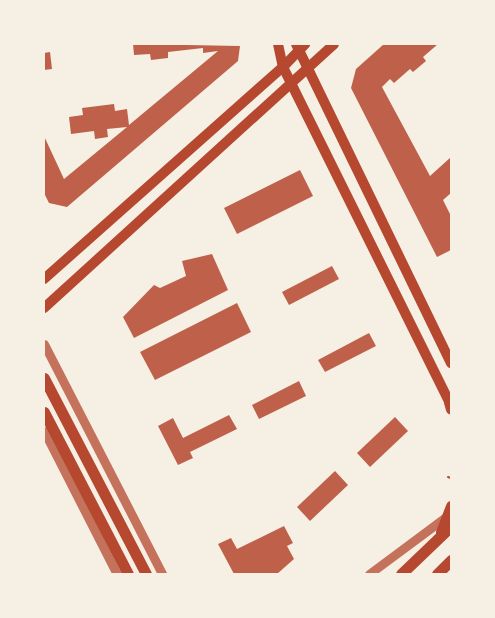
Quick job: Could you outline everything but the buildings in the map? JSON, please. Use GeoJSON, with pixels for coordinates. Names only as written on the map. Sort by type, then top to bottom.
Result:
{"type":"FeatureCollection","features":[{"type":"Feature","properties":{"kind":"main road"},"geometry":{"type":"LineString","coordinates":[[278,44],[284,67],[450,406]]}},
{"type":"Feature","properties":{"kind":"main road"},"geometry":{"type":"LineString","coordinates":[[44,308],[293,84],[334,44]]}},
{"type":"Feature","properties":{"kind":"main road"},"geometry":{"type":"LineString","coordinates":[[44,279],[284,67],[299,46]]}},
{"type":"Feature","properties":{"kind":"main road"},"geometry":{"type":"LineString","coordinates":[[299,46],[306,70],[451,363]]}},
{"type":"Feature","properties":{"kind":"main road"},"geometry":{"type":"LineString","coordinates":[[44,378],[146,574]]}},
{"type":"Feature","properties":{"kind":"main road"},"geometry":{"type":"LineString","coordinates":[[44,412],[128,574]]}},
{"type":"Feature","properties":{"kind":"main road"},"geometry":{"type":"LineString","coordinates":[[402,574],[437,539],[451,515]]}},
{"type":"Feature","properties":{"kind":"main road"},"geometry":{"type":"LineString","coordinates":[[437,574],[451,560]]}},
{"type":"Feature","properties":{"kind":"main road"},"geometry":{"type":"LineString","coordinates":[[441,574],[451,571]]}},
{"type":"Feature","properties":{"kind":"street"},"geometry":{"type":"LineString","coordinates":[[44,344],[162,574]]}},
{"type":"Feature","properties":{"kind":"street"},"geometry":{"type":"LineString","coordinates":[[44,430],[117,574]]}},
{"type":"Feature","properties":{"kind":"street"},"geometry":{"type":"LineString","coordinates":[[369,574],[451,515]]}}]}
